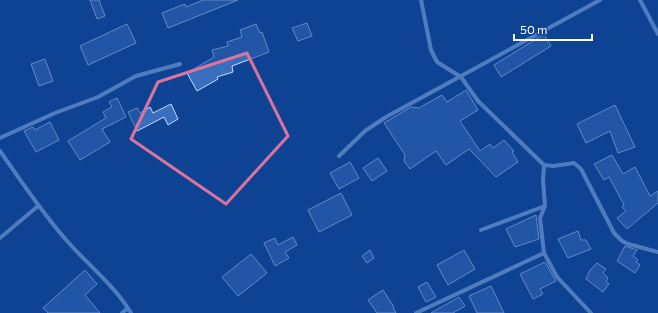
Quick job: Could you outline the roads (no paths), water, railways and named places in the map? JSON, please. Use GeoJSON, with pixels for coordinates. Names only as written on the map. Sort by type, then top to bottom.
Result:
{"type":"FeatureCollection","features":[{"type":"Feature","properties":{"kind":"street"},"geometry":{"type":"LineString","coordinates":[[421,0],[431,50],[437,62],[461,77],[478,101],[544,164],[553,166],[574,163],[581,169],[614,233],[622,241],[658,252]]}},
{"type":"Feature","properties":{"kind":"street"},"geometry":{"type":"LineString","coordinates":[[339,156],[365,131],[386,117],[600,0]]}},
{"type":"Feature","properties":{"kind":"street"},"geometry":{"type":"LineString","coordinates":[[640,0],[658,34]]}},
{"type":"Feature","properties":{"kind":"street"},"geometry":{"type":"LineString","coordinates":[[0,138],[55,113],[98,98],[136,76],[180,64]]}},
{"type":"Feature","properties":{"kind":"street"},"geometry":{"type":"LineString","coordinates":[[0,151],[38,206],[68,242],[122,298],[131,313]]}},
{"type":"Feature","properties":{"kind":"street"},"geometry":{"type":"LineString","coordinates":[[544,164],[544,206],[540,218],[544,253],[557,277],[590,312]]}},
{"type":"Feature","properties":{"kind":"street"},"geometry":{"type":"LineString","coordinates":[[0,238],[38,206]]}},
{"type":"Feature","properties":{"kind":"street"},"geometry":{"type":"LineString","coordinates":[[481,230],[544,206]]}},
{"type":"Feature","properties":{"kind":"street"},"geometry":{"type":"LineString","coordinates":[[416,313],[544,253]]}},
{"type":"Feature","properties":{"kind":"street"},"geometry":{"type":"LineString","coordinates":[[122,313],[128,308]]}}]}
